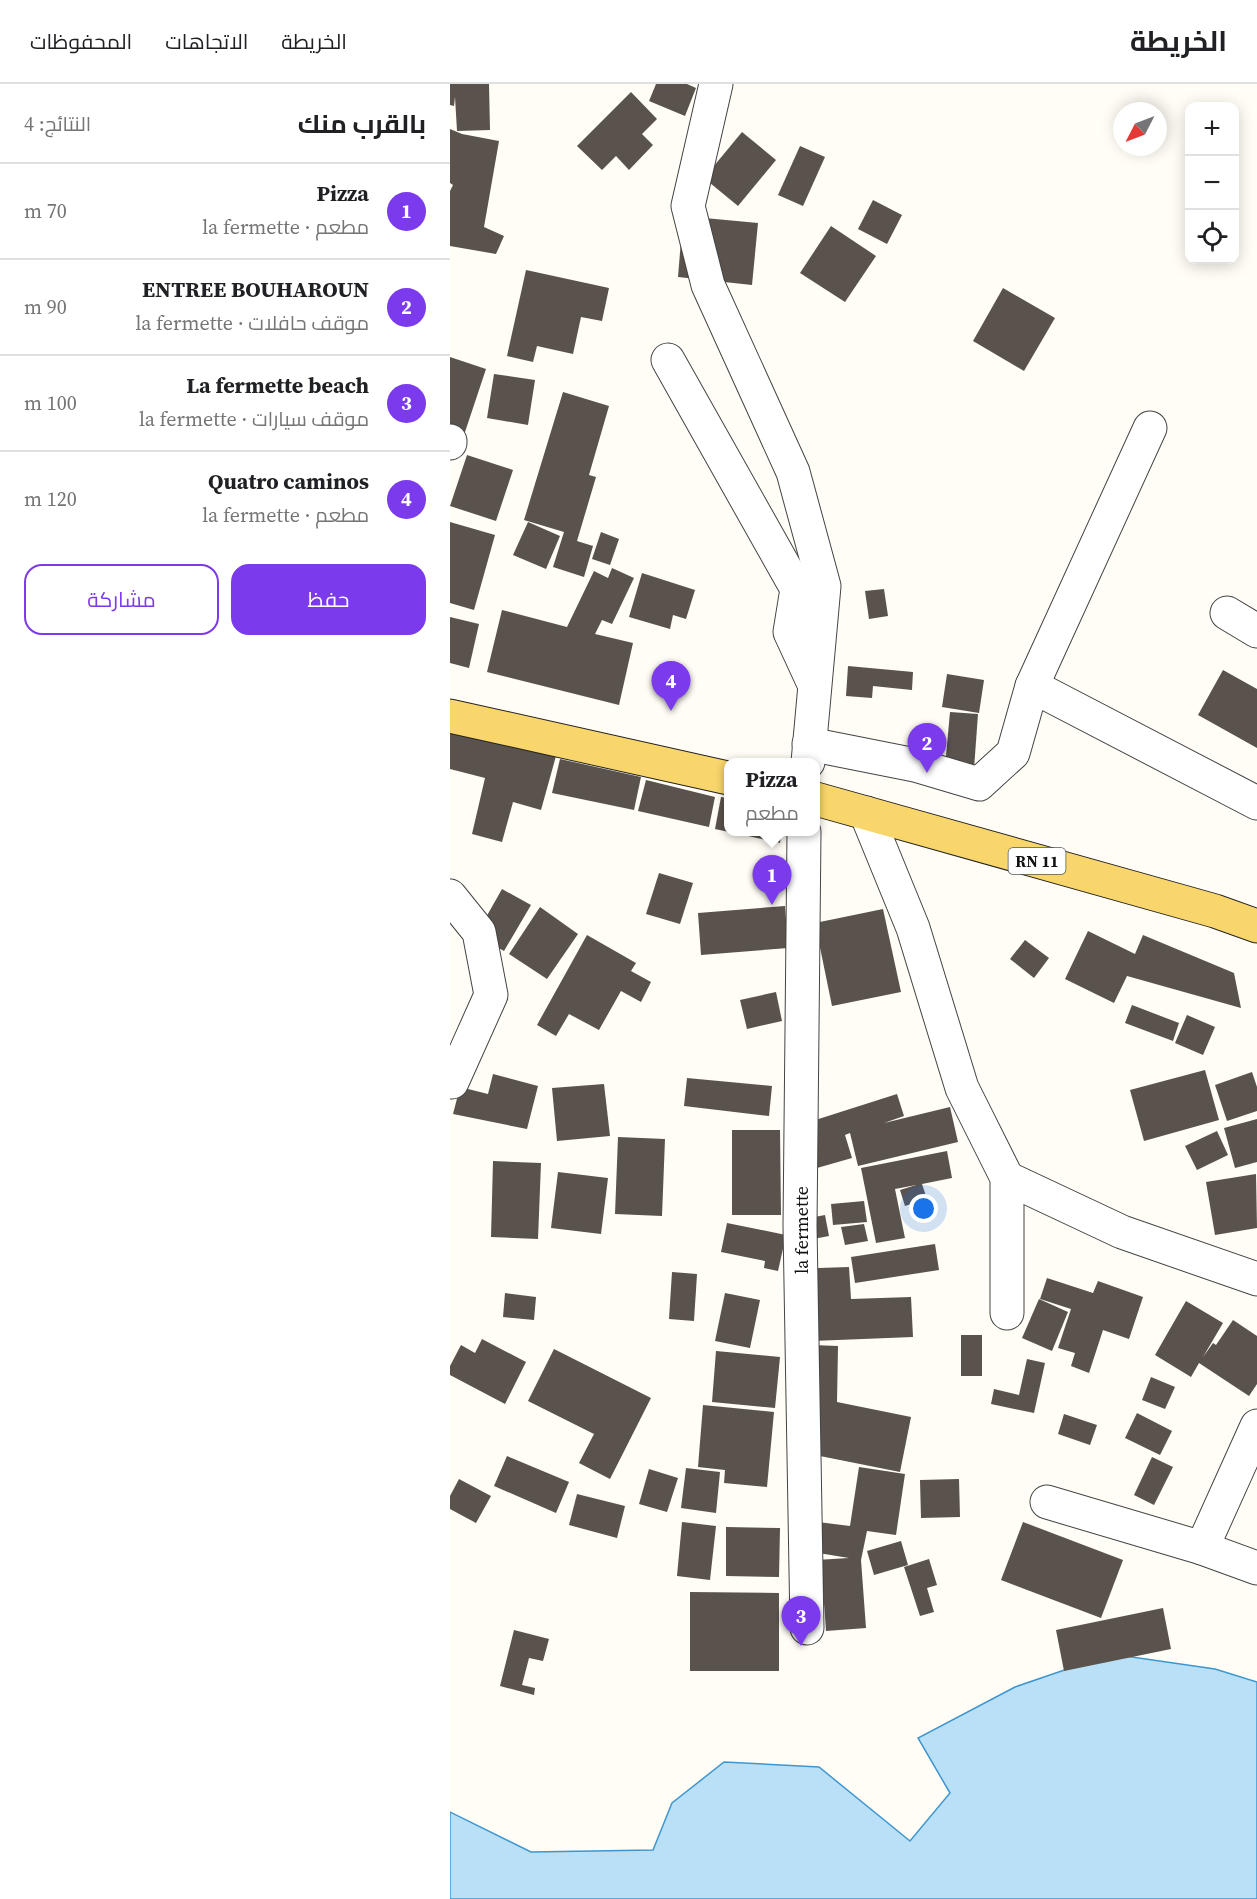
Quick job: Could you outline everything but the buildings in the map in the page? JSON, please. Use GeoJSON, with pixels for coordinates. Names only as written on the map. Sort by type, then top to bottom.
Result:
{"type":"FeatureCollection","features":[{"type":"Feature","properties":{"kind":"main road"},"geometry":{"type":"LineString","coordinates":[[450,716],[724,777]]}},
{"type":"Feature","properties":{"kind":"main road","name":"RN 11"},"geometry":{"type":"LineString","coordinates":[[820,800],[1215,911],[1257,926]]}},
{"type":"Feature","properties":{"kind":"street"},"geometry":{"type":"LineString","coordinates":[[716,84],[688,206],[708,285],[793,472],[824,586],[809,753],[915,765],[979,784],[1013,753],[1032,686],[1150,429]]}},
{"type":"Feature","properties":{"kind":"street"},"geometry":{"type":"LineString","coordinates":[[668,360],[797,589],[789,632],[815,686]]}},
{"type":"Feature","properties":{"kind":"street"},"geometry":{"type":"LineString","coordinates":[[1227,613],[1257,631]]}},
{"type":"Feature","properties":{"kind":"street"},"geometry":{"type":"LineString","coordinates":[[1032,686],[1257,803]]}},
{"type":"Feature","properties":{"kind":"street"},"geometry":{"type":"LineString","coordinates":[[866,813],[913,928],[962,1088],[1007,1178],[1007,1313]]}},
{"type":"Feature","properties":{"kind":"street","name":"la fermette"},"geometry":{"type":"LineString","coordinates":[[804,836],[800,1226],[807,1628]]}},
{"type":"Feature","properties":{"kind":"street"},"geometry":{"type":"LineString","coordinates":[[450,896],[479,932],[491,995],[452,1082]]}},
{"type":"Feature","properties":{"kind":"street"},"geometry":{"type":"LineString","coordinates":[[1007,1178],[1122,1232],[1257,1279]]}},
{"type":"Feature","properties":{"kind":"street"},"geometry":{"type":"LineString","coordinates":[[1202,1548],[1257,1426]]}},
{"type":"Feature","properties":{"kind":"street"},"geometry":{"type":"LineString","coordinates":[[1047,1502],[1202,1548],[1257,1568]]}},
{"type":"Feature","properties":{"kind":"water"},"geometry":{"type":"Polygon","coordinates":[[[1111,1654],[1215,1669],[1257,1682],[1257,1899],[450,1899],[450,1812],[531,1852],[653,1850],[672,1803],[724,1762],[819,1767],[910,1841],[950,1793],[918,1738],[1015,1687],[1111,1654]]]}},
{"type":"Feature","properties":{"kind":"place","name":"Quatro caminos"},"geometry":{"type":"Point","coordinates":[671,711]}},
{"type":"Feature","properties":{"kind":"place","name":"ENTREE BOUHAROUN"},"geometry":{"type":"Point","coordinates":[927,773]}},
{"type":"Feature","properties":{"kind":"place","name":"Pizza"},"geometry":{"type":"Point","coordinates":[772,905]}},
{"type":"Feature","properties":{"kind":"place","name":"La fermette beach"},"geometry":{"type":"Point","coordinates":[801,1646]}}]}
